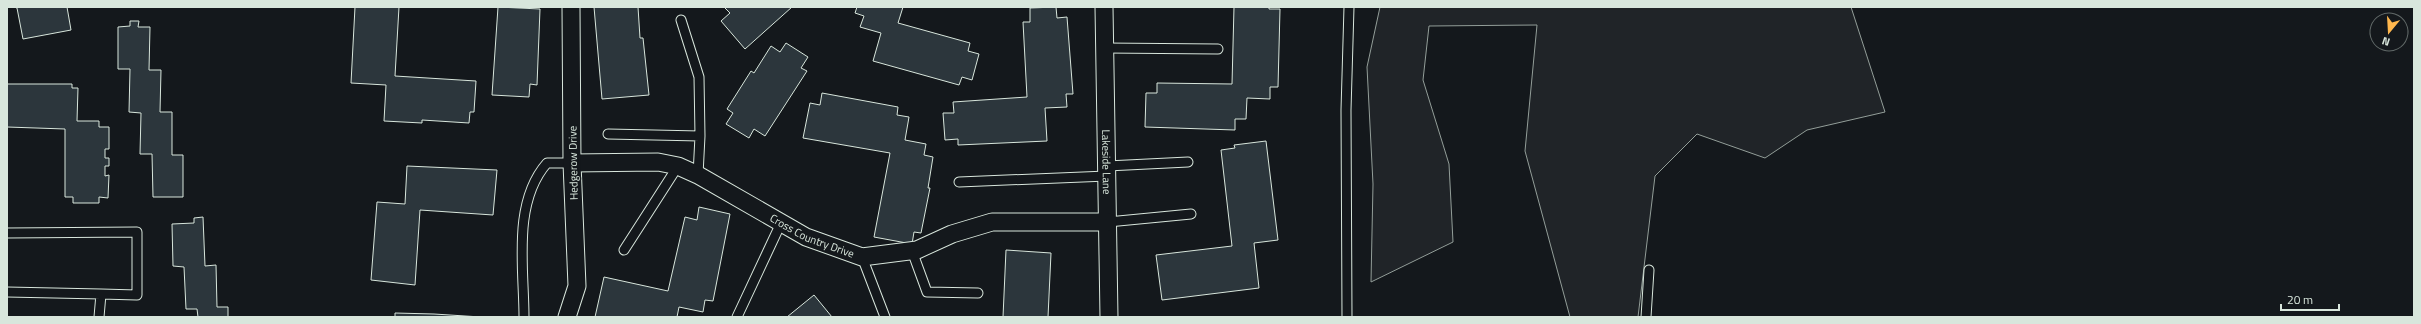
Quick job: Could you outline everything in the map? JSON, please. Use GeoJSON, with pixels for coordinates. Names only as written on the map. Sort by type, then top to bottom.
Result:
{"type":"FeatureCollection","features":[{"type":"Feature","properties":{"kind":"street","name":"Lakeside Lane"},"geometry":{"type":"LineString","coordinates":[[1104,7],[1109,317]]}},
{"type":"Feature","properties":{"kind":"street","name":"Hedgerow Drive"},"geometry":{"type":"LineString","coordinates":[[567,317],[577,286],[568,10]]}},
{"type":"Feature","properties":{"kind":"street","name":"Cross Country Drive"},"geometry":{"type":"LineString","coordinates":[[572,163],[658,162],[678,166],[698,175],[806,236],[862,257],[912,251],[952,234],[992,222],[1108,222]]}},
{"type":"Feature","properties":{"kind":"lane"},"geometry":{"type":"LineString","coordinates":[[1347,317],[1346,110],[1349,7]]}},
{"type":"Feature","properties":{"kind":"lane"},"geometry":{"type":"LineString","coordinates":[[681,20],[698,77],[700,136],[698,175]]}},
{"type":"Feature","properties":{"kind":"lane"},"geometry":{"type":"LineString","coordinates":[[1105,48],[1218,49]]}},
{"type":"Feature","properties":{"kind":"lane"},"geometry":{"type":"LineString","coordinates":[[608,134],[700,136]]}},
{"type":"Feature","properties":{"kind":"lane"},"geometry":{"type":"LineString","coordinates":[[959,182],[1107,171],[1188,162]]}},
{"type":"Feature","properties":{"kind":"lane"},"geometry":{"type":"LineString","coordinates":[[524,317],[523,220],[536,176],[546,163],[572,163]]}},
{"type":"Feature","properties":{"kind":"lane"},"geometry":{"type":"LineString","coordinates":[[624,250],[678,166]]}},
{"type":"Feature","properties":{"kind":"lane"},"geometry":{"type":"LineString","coordinates":[[1108,222],[1191,214]]}},
{"type":"Feature","properties":{"kind":"lane"},"geometry":{"type":"LineString","coordinates":[[737,317],[781,223]]}},
{"type":"Feature","properties":{"kind":"lane"},"geometry":{"type":"LineString","coordinates":[[7,233],[137,232],[137,295],[7,292]]}},
{"type":"Feature","properties":{"kind":"lane"},"geometry":{"type":"LineString","coordinates":[[912,251],[928,292],[978,293]]}},
{"type":"Feature","properties":{"kind":"lane"},"geometry":{"type":"LineString","coordinates":[[862,257],[885,317]]}},
{"type":"Feature","properties":{"kind":"lane"},"geometry":{"type":"LineString","coordinates":[[1646,317],[1649,270]]}},
{"type":"Feature","properties":{"kind":"lane"},"geometry":{"type":"LineString","coordinates":[[100,317],[101,294]]}},
{"type":"Feature","properties":{"kind":"shaded area"},"geometry":{"type":"Polygon","coordinates":[[[1380,7],[1851,7],[1885,112],[1807,130],[1765,158],[1697,134],[1655,176],[1638,317],[1570,317],[1525,151],[1537,25],[1429,26],[1423,80],[1449,164],[1453,242],[1371,282],[1373,184],[1367,67],[1380,7]]]}},
{"type":"Feature","properties":{"kind":"building"},"geometry":{"type":"Polygon","coordinates":[[[14,7],[67,7],[71,30],[23,39],[17,8],[14,7]]]}},
{"type":"Feature","properties":{"kind":"building"},"geometry":{"type":"Polygon","coordinates":[[[355,7],[399,7],[395,76],[476,81],[474,112],[470,112],[469,123],[422,120],[422,123],[384,121],[386,85],[351,83],[355,7]]]}},
{"type":"Feature","properties":{"kind":"building"},"geometry":{"type":"Polygon","coordinates":[[[498,7],[540,9],[537,85],[530,84],[529,97],[492,95],[498,7]]]}},
{"type":"Feature","properties":{"kind":"building"},"geometry":{"type":"Polygon","coordinates":[[[594,7],[638,7],[640,38],[643,38],[649,95],[602,99],[594,7]]]}},
{"type":"Feature","properties":{"kind":"building"},"geometry":{"type":"Polygon","coordinates":[[[724,7],[792,7],[745,49],[721,21],[730,13],[724,7]]]}},
{"type":"Feature","properties":{"kind":"building"},"geometry":{"type":"Polygon","coordinates":[[[857,7],[903,7],[898,23],[970,43],[968,51],[979,54],[972,80],[962,77],[959,85],[873,61],[881,33],[860,27],[864,16],[855,13],[857,7]]]}},
{"type":"Feature","properties":{"kind":"building"},"geometry":{"type":"Polygon","coordinates":[[[1056,7],[1057,18],[1067,17],[1073,94],[1066,94],[1067,107],[1045,108],[1047,141],[958,145],[958,139],[945,140],[943,113],[954,113],[953,102],[1027,97],[1023,22],[1030,22],[1030,8],[1056,7]]]}},
{"type":"Feature","properties":{"kind":"building"},"geometry":{"type":"Polygon","coordinates":[[[1234,7],[1269,7],[1269,9],[1280,9],[1278,87],[1270,87],[1270,99],[1247,98],[1246,119],[1235,119],[1235,130],[1145,127],[1146,93],[1157,93],[1157,83],[1232,84],[1234,7]]]}},
{"type":"Feature","properties":{"kind":"building"},"geometry":{"type":"Polygon","coordinates":[[[130,21],[139,21],[138,27],[150,27],[149,70],[161,70],[160,112],[172,112],[172,155],[183,155],[183,197],[153,197],[152,154],[140,154],[141,113],[129,112],[130,69],[118,69],[118,27],[130,26],[130,21]]]}},
{"type":"Feature","properties":{"kind":"building"},"geometry":{"type":"Polygon","coordinates":[[[786,43],[808,57],[801,68],[807,71],[765,136],[754,129],[749,138],[726,124],[733,113],[727,109],[751,71],[754,73],[771,46],[780,52],[786,43]]]}},
{"type":"Feature","properties":{"kind":"building"},"geometry":{"type":"Polygon","coordinates":[[[7,84],[72,84],[72,88],[78,88],[77,121],[99,121],[99,127],[109,127],[109,149],[105,149],[105,158],[109,158],[109,166],[105,166],[105,176],[109,175],[108,198],[99,197],[99,203],[73,203],[73,197],[65,197],[65,129],[7,127],[7,84]]]}},
{"type":"Feature","properties":{"kind":"building"},"geometry":{"type":"Polygon","coordinates":[[[822,93],[898,107],[897,115],[909,117],[905,140],[926,144],[924,155],[933,157],[928,188],[930,188],[921,233],[914,232],[912,244],[874,237],[890,153],[803,138],[810,103],[820,105],[822,93]]]}},
{"type":"Feature","properties":{"kind":"building"},"geometry":{"type":"Polygon","coordinates":[[[1266,141],[1278,240],[1254,243],[1259,288],[1162,300],[1156,255],[1232,246],[1221,150],[1235,148],[1234,145],[1266,141]]]}},
{"type":"Feature","properties":{"kind":"building"},"geometry":{"type":"Polygon","coordinates":[[[407,166],[497,170],[493,215],[420,210],[415,285],[371,280],[377,202],[405,204],[407,166]]]}},
{"type":"Feature","properties":{"kind":"building"},"geometry":{"type":"Polygon","coordinates":[[[699,207],[730,214],[713,301],[705,300],[703,312],[679,307],[677,317],[595,317],[604,277],[668,291],[685,217],[697,220],[699,207]]]}},
{"type":"Feature","properties":{"kind":"building"},"geometry":{"type":"Polygon","coordinates":[[[203,217],[205,266],[216,265],[217,307],[228,307],[228,317],[198,317],[197,309],[186,309],[184,267],[173,266],[172,224],[194,223],[194,218],[203,217]]]}},
{"type":"Feature","properties":{"kind":"building"},"geometry":{"type":"Polygon","coordinates":[[[1006,250],[1051,253],[1048,317],[1003,317],[1006,250]]]}},
{"type":"Feature","properties":{"kind":"building"},"geometry":{"type":"Polygon","coordinates":[[[814,295],[832,317],[787,317],[814,295]]]}},
{"type":"Feature","properties":{"kind":"building"},"geometry":{"type":"Polygon","coordinates":[[[395,313],[434,314],[481,317],[395,317],[395,313]]]}}]}
